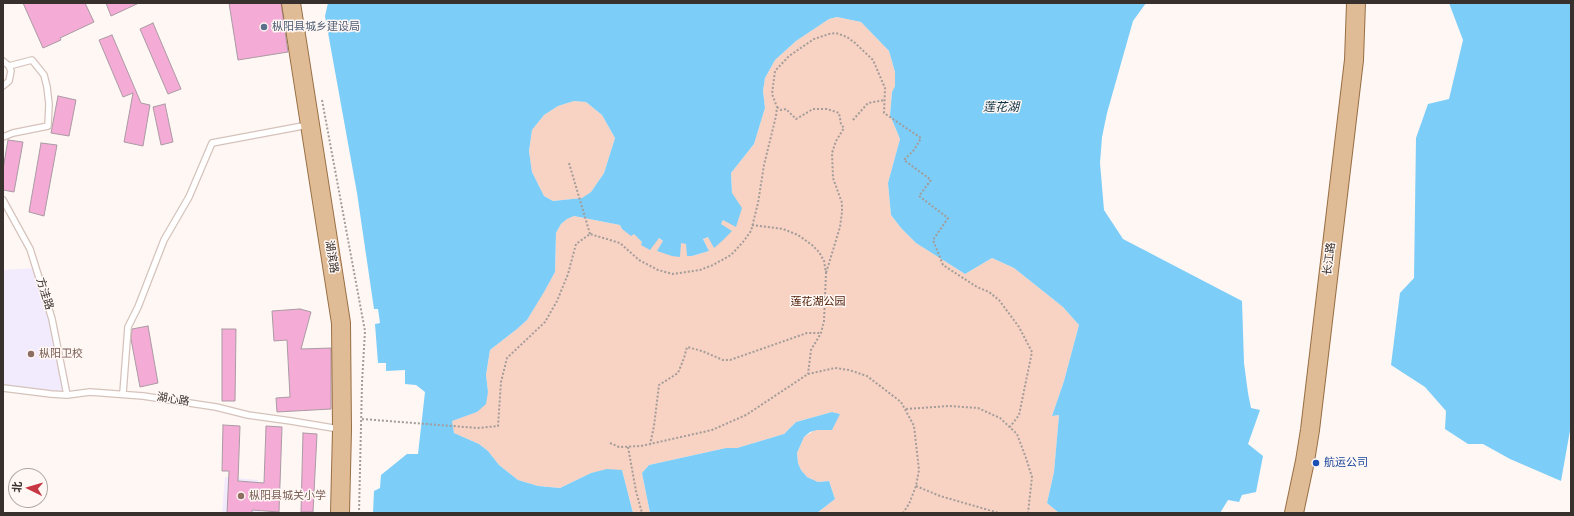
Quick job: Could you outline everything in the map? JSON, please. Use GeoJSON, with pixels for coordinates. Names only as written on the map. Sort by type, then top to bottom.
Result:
{"type":"FeatureCollection","features":[{"type":"Feature","properties":{"kind":"main road","name":"湖滨路"},"geometry":{"type":"LineString","coordinates":[[291,3],[341,323],[342,430],[340,513]]}},
{"type":"Feature","properties":{"kind":"main road","name":"长江路"},"geometry":{"type":"LineString","coordinates":[[1294,513],[1310,430],[1354,60],[1356,3]]}},
{"type":"Feature","properties":{"kind":"lane"},"geometry":{"type":"LineString","coordinates":[[3,137],[13,133],[48,126],[49,104],[44,75],[32,60],[9,66]]}},
{"type":"Feature","properties":{"kind":"lane"},"geometry":{"type":"LineString","coordinates":[[3,61],[9,66],[11,77],[3,86]]}},
{"type":"Feature","properties":{"kind":"lane"},"geometry":{"type":"LineString","coordinates":[[123,394],[128,327],[138,307],[164,240],[189,197],[212,143],[310,124]]}},
{"type":"Feature","properties":{"kind":"lane","name":"方洼路"},"geometry":{"type":"LineString","coordinates":[[3,200],[30,249],[52,319],[67,394]]}},
{"type":"Feature","properties":{"kind":"lane","name":"湖心路"},"geometry":{"type":"LineString","coordinates":[[3,388],[67,394],[90,392],[123,394],[178,400],[248,415],[342,430]]}},
{"type":"Feature","properties":{"kind":"path"},"geometry":{"type":"LineString","coordinates":[[590,234],[620,243],[639,260],[658,270],[673,274],[700,270],[731,255],[751,231],[758,203],[764,164],[777,107],[772,94],[775,71],[789,56],[814,39],[829,34],[847,37],[859,46],[873,60],[884,88],[884,113],[921,138],[914,150],[904,160],[931,180],[919,196],[948,218],[933,240],[944,265],[999,300],[1019,328],[1032,352],[1019,415],[1010,427]]}},
{"type":"Feature","properties":{"kind":"path"},"geometry":{"type":"LineString","coordinates":[[322,97],[364,331],[359,513]]}},
{"type":"Feature","properties":{"kind":"path"},"geometry":{"type":"LineString","coordinates":[[853,120],[868,103],[884,100]]}},
{"type":"Feature","properties":{"kind":"path"},"geometry":{"type":"LineString","coordinates":[[777,107],[781,110],[786,109],[796,119],[813,109],[820,108],[833,111],[838,113],[840,124],[844,128],[836,141],[832,153],[833,178],[842,203],[842,212],[840,227],[826,273]]}},
{"type":"Feature","properties":{"kind":"path"},"geometry":{"type":"LineString","coordinates":[[569,163],[578,198],[590,234]]}},
{"type":"Feature","properties":{"kind":"path"},"geometry":{"type":"LineString","coordinates":[[752,225],[783,229],[798,235],[819,252],[824,261],[826,273],[825,310],[821,333],[812,350],[808,374]]}},
{"type":"Feature","properties":{"kind":"path"},"geometry":{"type":"LineString","coordinates":[[362,419],[478,428],[498,426],[501,382],[507,358],[545,322],[557,301],[568,274],[576,244],[590,234]]}},
{"type":"Feature","properties":{"kind":"path"},"geometry":{"type":"LineString","coordinates":[[650,445],[659,385],[678,373],[684,358],[686,347],[702,351],[723,360],[730,360],[807,333],[821,333]]}},
{"type":"Feature","properties":{"kind":"path"},"geometry":{"type":"LineString","coordinates":[[610,443],[619,447],[650,445],[712,430],[746,415],[808,374],[835,368],[849,370],[867,376],[901,402],[914,426],[919,470],[916,486],[909,504],[902,513]]}},
{"type":"Feature","properties":{"kind":"path"},"geometry":{"type":"LineString","coordinates":[[906,409],[949,406],[978,408],[1000,418],[1017,434],[1032,477],[1028,513]]}},
{"type":"Feature","properties":{"kind":"path"},"geometry":{"type":"LineString","coordinates":[[628,447],[642,513]]}},
{"type":"Feature","properties":{"kind":"path"},"geometry":{"type":"LineString","coordinates":[[916,486],[940,496],[999,513]]}},
{"type":"Feature","properties":{"kind":"shaded area","name":"枞阳卫校"},"geometry":{"type":"Polygon","coordinates":[[[36,268],[52,319],[67,395],[3,388],[3,270],[36,268]]]}},
{"type":"Feature","properties":{"kind":"shaded area","name":"枞阳县城关小学"},"geometry":{"type":"Polygon","coordinates":[[[225,477],[258,480],[260,513],[222,513],[225,477]]]}},
{"type":"Feature","properties":{"kind":"green space","name":"莲花湖公园"},"geometry":{"type":"Polygon","coordinates":[[[837,17],[861,22],[889,51],[895,72],[895,86],[892,92],[890,115],[900,139],[888,183],[891,215],[901,228],[916,243],[965,274],[992,258],[1014,268],[1063,307],[1079,325],[1064,381],[1052,416],[1059,415],[1054,472],[1047,503],[1059,513],[817,513],[835,499],[829,481],[818,482],[807,477],[801,470],[798,463],[797,453],[804,437],[840,414],[832,412],[796,422],[784,434],[737,448],[726,448],[649,465],[642,473],[650,513],[633,513],[622,470],[591,473],[560,488],[538,486],[518,480],[499,465],[488,451],[479,444],[454,433],[451,421],[477,412],[488,392],[486,375],[490,350],[527,320],[555,272],[556,233],[561,224],[567,219],[574,216],[620,225],[622,229],[634,233],[642,242],[658,238],[663,241],[686,243],[692,256],[709,251],[703,239],[708,237],[721,224],[732,193],[731,173],[754,144],[765,108],[763,91],[765,78],[775,60],[796,41],[829,19],[837,17]]]}},
{"type":"Feature","properties":{"kind":"green space"},"geometry":{"type":"Polygon","coordinates":[[[574,101],[586,102],[602,115],[615,138],[604,173],[591,192],[583,198],[553,201],[544,196],[532,172],[529,151],[532,130],[544,115],[558,106],[574,101]]]}},
{"type":"Feature","properties":{"kind":"water","name":"莲花湖"},"geometry":{"type":"Polygon","coordinates":[[[328,3],[1146,3],[1133,21],[1107,113],[1102,137],[1100,163],[1104,210],[1123,239],[1242,301],[1244,363],[1248,393],[1251,408],[1260,410],[1248,444],[1263,456],[1256,492],[1242,495],[1239,502],[1228,500],[1220,513],[1059,513],[1047,503],[1054,472],[1059,415],[1052,416],[1064,381],[1079,325],[1063,307],[1014,268],[992,258],[965,274],[916,243],[901,228],[891,215],[888,183],[900,139],[890,115],[892,92],[895,86],[895,72],[889,51],[861,22],[837,17],[829,19],[796,41],[775,60],[765,78],[763,91],[765,108],[754,144],[731,173],[732,193],[742,208],[736,227],[723,220],[721,224],[732,231],[714,248],[708,237],[703,239],[709,251],[687,256],[686,244],[681,243],[680,257],[657,251],[663,241],[659,238],[650,250],[641,245],[642,242],[634,234],[631,236],[622,229],[620,225],[574,216],[567,219],[561,224],[556,233],[555,272],[544,292],[527,320],[490,350],[486,375],[488,392],[486,404],[477,412],[452,421],[454,433],[479,444],[488,451],[499,465],[518,480],[538,486],[560,488],[591,473],[607,469],[622,470],[633,513],[373,513],[374,491],[380,488],[381,475],[407,454],[418,454],[425,392],[416,385],[405,384],[405,370],[386,371],[386,363],[378,363],[375,324],[380,323],[378,309],[374,309],[357,193],[325,16],[328,3]],[[574,101],[558,106],[544,115],[532,130],[529,151],[532,172],[544,196],[553,201],[582,198],[591,192],[604,173],[615,138],[602,115],[586,102],[574,101]]]}},
{"type":"Feature","properties":{"kind":"water"},"geometry":{"type":"Polygon","coordinates":[[[1449,3],[1571,3],[1571,425],[1561,481],[1510,459],[1483,444],[1468,444],[1445,429],[1446,411],[1425,387],[1391,365],[1400,293],[1414,278],[1416,138],[1428,104],[1449,99],[1463,40],[1449,3]]]}},
{"type":"Feature","properties":{"kind":"water"},"geometry":{"type":"Polygon","coordinates":[[[832,412],[840,414],[832,430],[817,430],[810,432],[804,437],[797,453],[798,463],[801,470],[807,477],[818,482],[829,481],[835,499],[817,513],[650,513],[642,473],[649,465],[726,448],[737,448],[784,434],[796,422],[832,412]]]}},
{"type":"Feature","properties":{"kind":"building"},"geometry":{"type":"Polygon","coordinates":[[[23,3],[85,3],[94,22],[43,48],[23,3]]]}},
{"type":"Feature","properties":{"kind":"building"},"geometry":{"type":"Polygon","coordinates":[[[106,3],[139,3],[111,16],[106,3]]]}},
{"type":"Feature","properties":{"kind":"building","name":"枞阳县城乡建设局"},"geometry":{"type":"Polygon","coordinates":[[[229,3],[281,3],[288,52],[238,60],[229,3]]]}},
{"type":"Feature","properties":{"kind":"building"},"geometry":{"type":"Polygon","coordinates":[[[153,23],[181,89],[168,94],[140,29],[153,23]]]}},
{"type":"Feature","properties":{"kind":"building"},"geometry":{"type":"Polygon","coordinates":[[[112,35],[141,103],[150,105],[143,146],[124,142],[133,93],[123,97],[99,40],[112,35]]]}},
{"type":"Feature","properties":{"kind":"building"},"geometry":{"type":"Polygon","coordinates":[[[58,96],[76,100],[69,136],[51,133],[58,96]]]}},
{"type":"Feature","properties":{"kind":"building"},"geometry":{"type":"Polygon","coordinates":[[[165,104],[173,142],[161,145],[153,107],[165,104]]]}},
{"type":"Feature","properties":{"kind":"building"},"geometry":{"type":"Polygon","coordinates":[[[8,140],[23,142],[14,192],[3,190],[3,169],[8,140]]]}},
{"type":"Feature","properties":{"kind":"building"},"geometry":{"type":"Polygon","coordinates":[[[41,143],[57,145],[44,216],[29,212],[41,143]]]}},
{"type":"Feature","properties":{"kind":"building"},"geometry":{"type":"Polygon","coordinates":[[[300,309],[311,312],[301,349],[331,348],[331,409],[277,412],[276,398],[290,397],[287,340],[274,341],[272,311],[300,309]]]}},
{"type":"Feature","properties":{"kind":"building"},"geometry":{"type":"Polygon","coordinates":[[[148,326],[158,383],[140,387],[131,339],[132,329],[148,326]]]}},
{"type":"Feature","properties":{"kind":"building"},"geometry":{"type":"Polygon","coordinates":[[[222,329],[236,329],[235,401],[222,401],[222,329]]]}},
{"type":"Feature","properties":{"kind":"building"},"geometry":{"type":"Polygon","coordinates":[[[223,425],[240,426],[238,481],[264,483],[266,426],[282,427],[279,512],[252,510],[252,513],[227,513],[229,471],[222,471],[223,425]]]}},
{"type":"Feature","properties":{"kind":"building"},"geometry":{"type":"Polygon","coordinates":[[[303,433],[317,434],[313,512],[301,512],[303,433]]]}},
{"type":"Feature","properties":{"kind":"place","name":"枞阳县城乡建设局"},"geometry":{"type":"Point","coordinates":[264,27]}},
{"type":"Feature","properties":{"kind":"place","name":"枞阳卫校"},"geometry":{"type":"Point","coordinates":[31,354]}},
{"type":"Feature","properties":{"kind":"place","name":"航运公司"},"geometry":{"type":"Point","coordinates":[1316,463]}},
{"type":"Feature","properties":{"kind":"place","name":"枞阳县城关小学"},"geometry":{"type":"Point","coordinates":[241,496]}}]}
